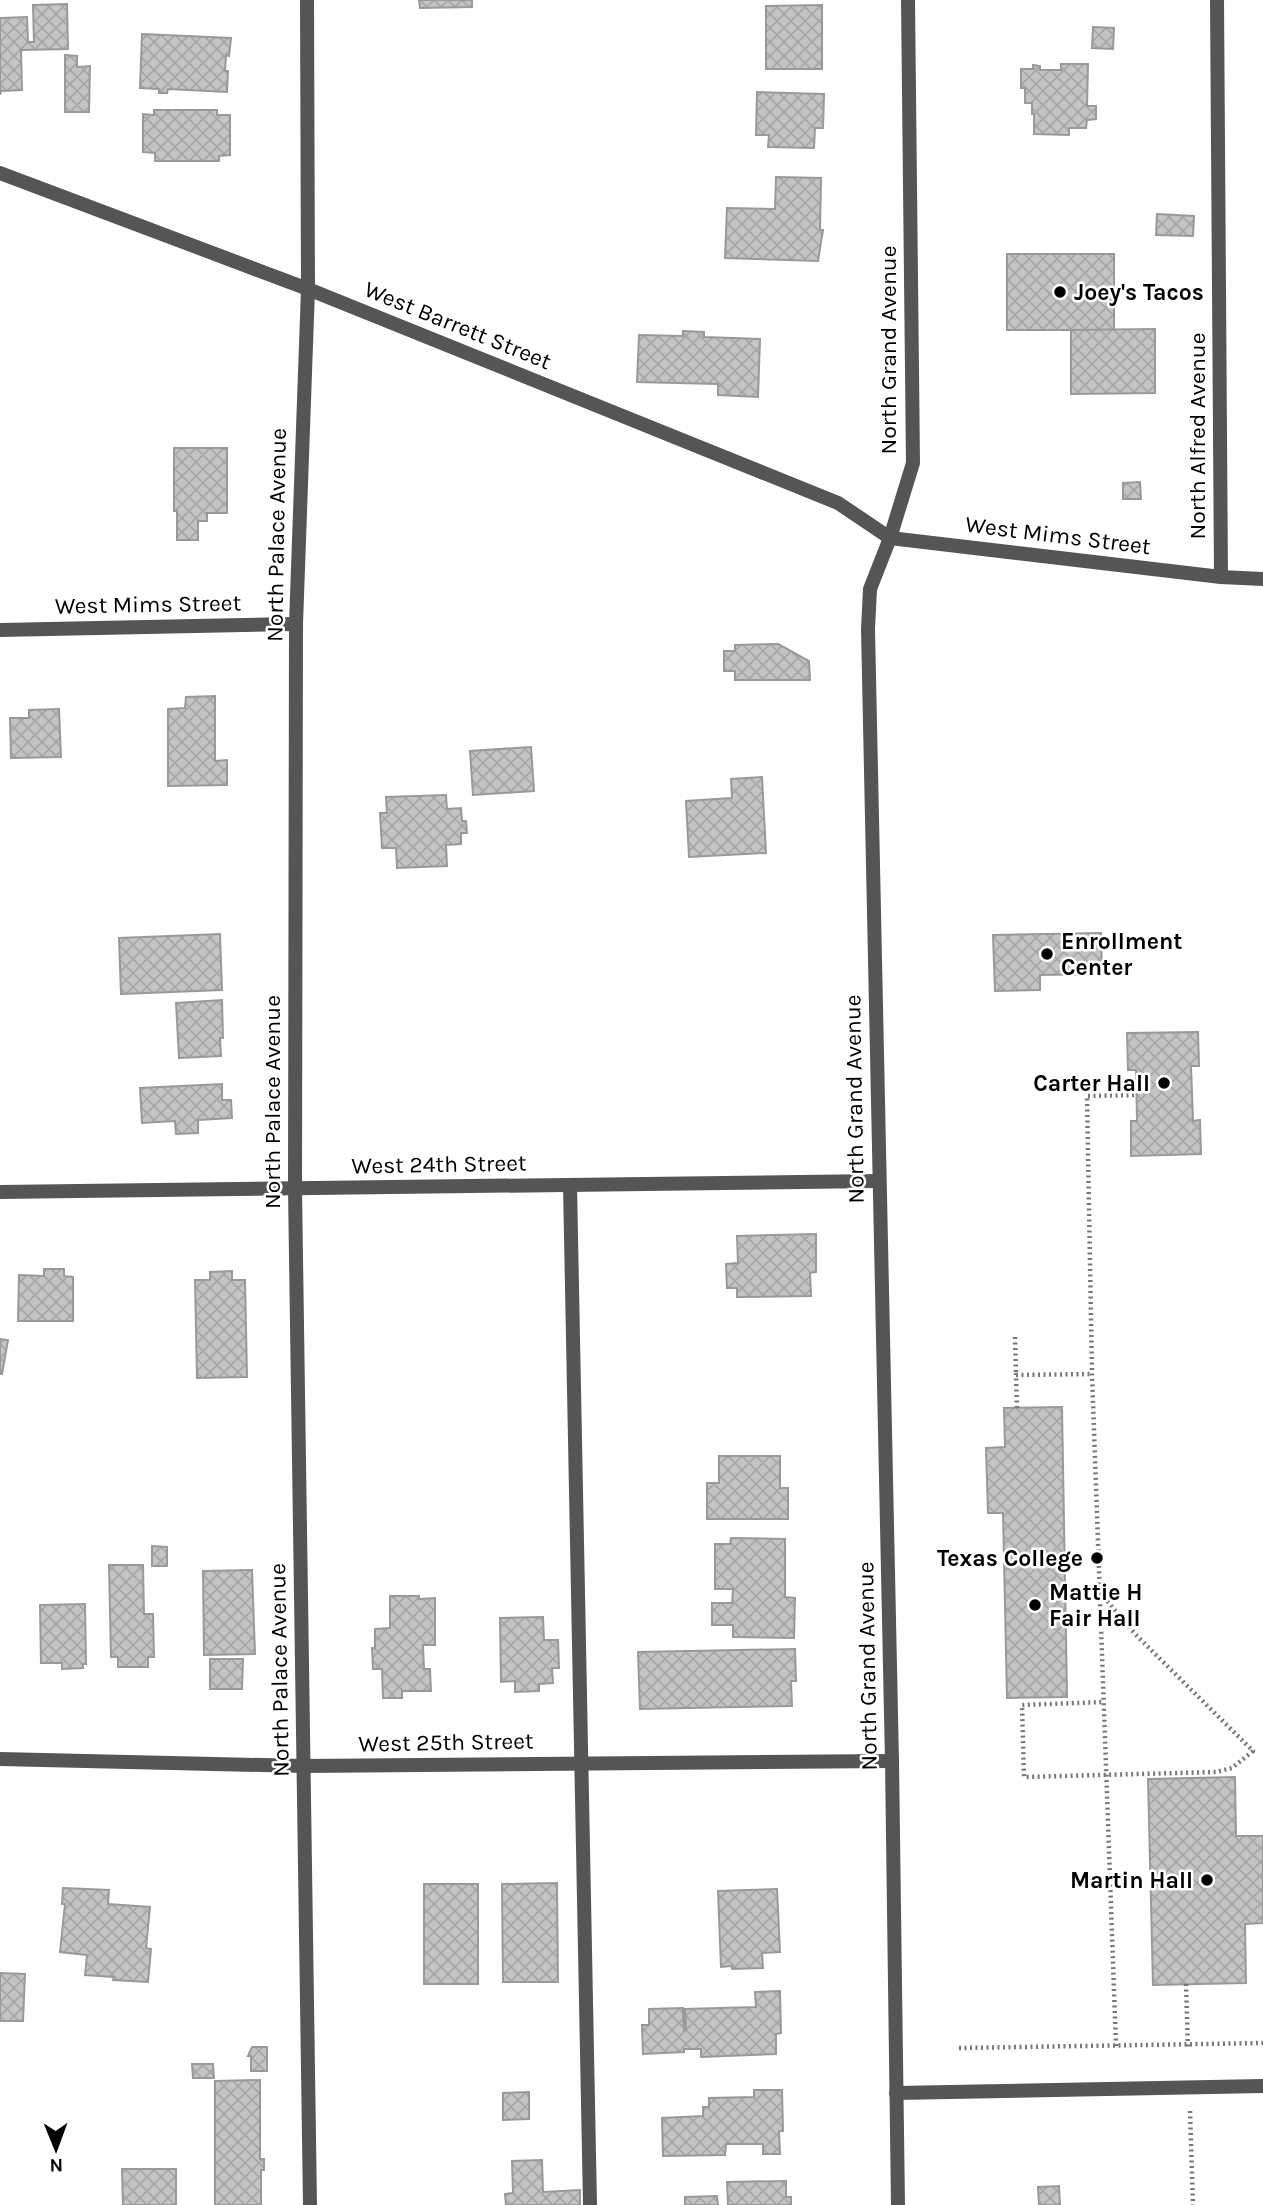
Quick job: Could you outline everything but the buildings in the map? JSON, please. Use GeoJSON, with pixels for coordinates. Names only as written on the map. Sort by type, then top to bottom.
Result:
{"type":"FeatureCollection","features":[{"type":"Feature","properties":{"kind":"street","name":"North Palace Avenue"},"geometry":{"type":"LineString","coordinates":[[307,0],[308,289],[296,624],[295,1189],[310,2205]]}},
{"type":"Feature","properties":{"kind":"street","name":"North Grand Avenue"},"geometry":{"type":"LineString","coordinates":[[898,2205],[892,1760],[868,629],[870,589],[890,538],[913,463],[908,0]]}},
{"type":"Feature","properties":{"kind":"street","name":"North Alfred Avenue"},"geometry":{"type":"LineString","coordinates":[[1217,0],[1221,578]]}},
{"type":"Feature","properties":{"kind":"street","name":"West Barrett Street"},"geometry":{"type":"LineString","coordinates":[[0,173],[308,289],[838,503],[890,538]]}},
{"type":"Feature","properties":{"kind":"street","name":"West Mims Street"},"geometry":{"type":"LineString","coordinates":[[890,538],[1221,578],[1263,579]]}},
{"type":"Feature","properties":{"kind":"street","name":"West Mims Street"},"geometry":{"type":"LineString","coordinates":[[0,630],[296,624]]}},
{"type":"Feature","properties":{"kind":"street","name":"West 24th Street"},"geometry":{"type":"LineString","coordinates":[[0,1192],[878,1181]]}},
{"type":"Feature","properties":{"kind":"street"},"geometry":{"type":"LineString","coordinates":[[570,1185],[590,2205]]}},
{"type":"Feature","properties":{"kind":"street","name":"West 25th Street"},"geometry":{"type":"LineString","coordinates":[[0,1759],[303,1766],[892,1760]]}},
{"type":"Feature","properties":{"kind":"street"},"geometry":{"type":"LineString","coordinates":[[896,2093],[1263,2086]]}},
{"type":"Feature","properties":{"kind":"path"},"geometry":{"type":"LineString","coordinates":[[1116,2046],[1092,1374],[1087,1096],[1136,1096]]}},
{"type":"Feature","properties":{"kind":"path"},"geometry":{"type":"LineString","coordinates":[[1015,1337],[1017,1408]]}},
{"type":"Feature","properties":{"kind":"path"},"geometry":{"type":"LineString","coordinates":[[1016,1375],[1092,1374]]}},
{"type":"Feature","properties":{"kind":"path"},"geometry":{"type":"LineString","coordinates":[[1100,1592],[1137,1636],[1253,1751],[1232,1768],[1216,1772],[1024,1777],[1022,1705],[1104,1702]]}},
{"type":"Feature","properties":{"kind":"path"},"geometry":{"type":"LineString","coordinates":[[1186,1984],[1188,2048]]}},
{"type":"Feature","properties":{"kind":"path"},"geometry":{"type":"LineString","coordinates":[[959,2048],[1188,2048],[1263,2043]]}},
{"type":"Feature","properties":{"kind":"path"},"geometry":{"type":"LineString","coordinates":[[1190,2101],[1193,2205]]}},
{"type":"Feature","properties":{"kind":"place","name":"Joey's Tacos"},"geometry":{"type":"Point","coordinates":[1060,292]}},
{"type":"Feature","properties":{"kind":"place","name":"Enrollment Center"},"geometry":{"type":"Point","coordinates":[1047,954]}},
{"type":"Feature","properties":{"kind":"place","name":"Carter Hall"},"geometry":{"type":"Point","coordinates":[1164,1083]}},
{"type":"Feature","properties":{"kind":"place","name":"Texas College"},"geometry":{"type":"Point","coordinates":[1097,1558]}},
{"type":"Feature","properties":{"kind":"place","name":"Mattie H Fair Hall"},"geometry":{"type":"Point","coordinates":[1035,1605]}},
{"type":"Feature","properties":{"kind":"place","name":"Martin Hall"},"geometry":{"type":"Point","coordinates":[1207,1880]}}]}
